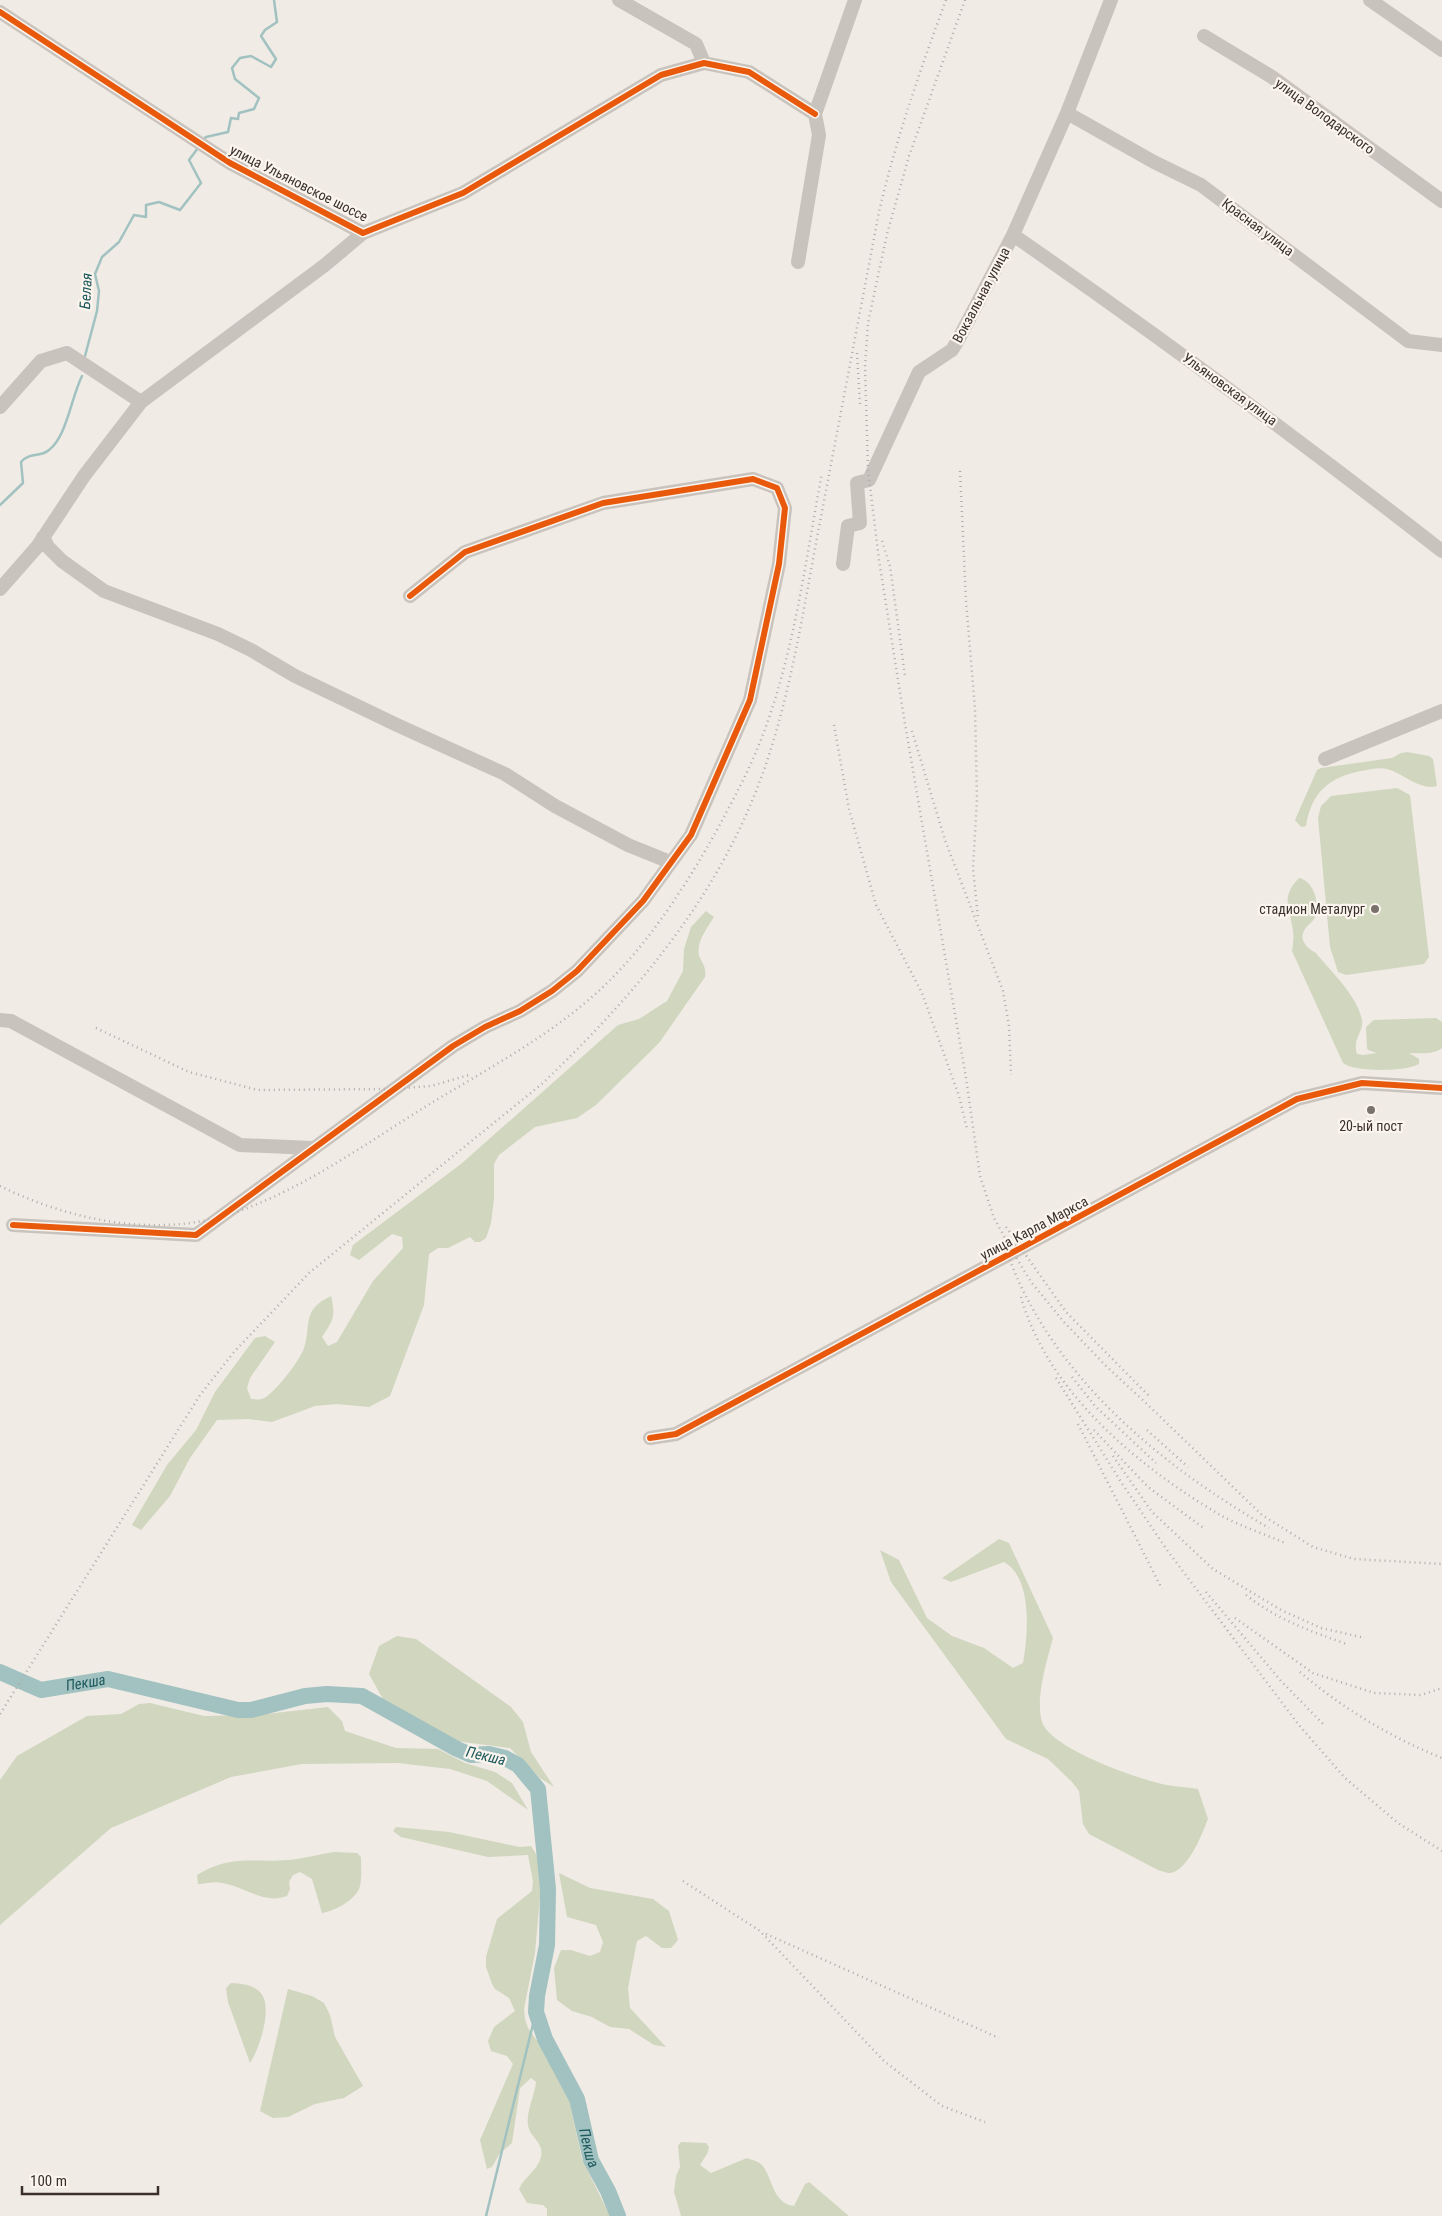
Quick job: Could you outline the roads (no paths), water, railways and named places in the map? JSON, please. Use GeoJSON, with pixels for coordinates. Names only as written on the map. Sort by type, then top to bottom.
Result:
{"type":"FeatureCollection","features":[{"type":"Feature","properties":{"kind":"street"},"geometry":{"type":"LineString","coordinates":[[620,0],[696,44],[704,63]]}},
{"type":"Feature","properties":{"kind":"street"},"geometry":{"type":"LineString","coordinates":[[798,262],[818,135],[815,114],[855,0]]}},
{"type":"Feature","properties":{"kind":"street","name":"Вокзальная улица"},"geometry":{"type":"LineString","coordinates":[[843,564],[848,526],[860,523],[857,483],[868,480],[919,372],[952,350],[1013,235],[1067,113],[1111,0]]}},
{"type":"Feature","properties":{"kind":"street"},"geometry":{"type":"LineString","coordinates":[[1370,0],[1442,50]]}},
{"type":"Feature","properties":{"kind":"street","name":"улица Ульяновское шоссе"},"geometry":{"type":"LineString","coordinates":[[0,12],[230,163],[363,234]]}},
{"type":"Feature","properties":{"kind":"street","name":"улица Володарского"},"geometry":{"type":"LineString","coordinates":[[1204,36],[1272,77],[1442,202]]}},
{"type":"Feature","properties":{"kind":"street","name":"улица Ульяновское шоссе"},"geometry":{"type":"LineString","coordinates":[[0,589],[44,537],[84,476],[141,402],[325,265],[363,234],[462,193],[661,75],[704,63],[749,72],[815,114]]}},
{"type":"Feature","properties":{"kind":"street","name":"Красная улица"},"geometry":{"type":"LineString","coordinates":[[1067,113],[1154,162],[1201,185],[1408,341],[1442,345]]}},
{"type":"Feature","properties":{"kind":"street","name":"Ульяновская улица"},"geometry":{"type":"LineString","coordinates":[[1013,235],[1119,308],[1297,438],[1442,551]]}},
{"type":"Feature","properties":{"kind":"street"},"geometry":{"type":"LineString","coordinates":[[0,407],[41,360],[67,352],[141,402]]}},
{"type":"Feature","properties":{"kind":"street"},"geometry":{"type":"LineString","coordinates":[[13,1225],[196,1235],[453,1046],[485,1027],[520,1010],[565,981],[617,932],[643,901],[691,835],[750,700],[779,564],[785,508],[777,488],[753,479],[603,503],[465,552],[410,596]]}},
{"type":"Feature","properties":{"kind":"street"},"geometry":{"type":"LineString","coordinates":[[44,537],[48,547],[62,561],[104,591],[226,638],[295,676],[505,774],[555,806],[628,845],[670,862]]}},
{"type":"Feature","properties":{"kind":"street"},"geometry":{"type":"LineString","coordinates":[[1325,759],[1442,711]]}},
{"type":"Feature","properties":{"kind":"street"},"geometry":{"type":"LineString","coordinates":[[0,1020],[11,1021],[240,1145],[313,1148]]}},
{"type":"Feature","properties":{"kind":"street","name":"улица Карла Маркса"},"geometry":{"type":"LineString","coordinates":[[650,1438],[676,1434],[1298,1099],[1362,1083],[1442,1088]]}},
{"type":"Feature","properties":{"kind":"waterway","name":"Белая"},"geometry":{"type":"LineString","coordinates":[[204,139],[228,132],[231,118],[238,119],[239,113],[254,109],[259,98],[235,79],[232,68],[240,58],[251,56],[271,67],[276,59],[261,36],[265,30],[277,22],[274,0]]}},
{"type":"Feature","properties":{"kind":"waterway","name":"Белая"},"geometry":{"type":"LineString","coordinates":[[85,356],[97,311],[99,291],[95,274],[102,257],[119,242],[134,215],[146,217],[146,205],[159,202],[180,210],[201,183],[189,160],[198,148]]}},
{"type":"Feature","properties":{"kind":"waterway","name":"Белая"},"geometry":{"type":"LineString","coordinates":[[0,505],[23,483],[21,462],[32,455],[46,452],[55,444],[64,426],[82,376]]}},
{"type":"Feature","properties":{"kind":"waterway","name":"Пекша"},"geometry":{"type":"LineString","coordinates":[[0,1672],[41,1690],[108,1679],[238,1710],[251,1710],[305,1696],[327,1694],[362,1696],[457,1749],[471,1755],[489,1754],[505,1758],[518,1765],[538,1789],[548,1889],[547,1945],[537,1996],[536,2012],[545,2039],[577,2099],[591,2160],[608,2191],[618,2216]]}},
{"type":"Feature","properties":{"kind":"waterway"},"geometry":{"type":"LineString","coordinates":[[486,2216],[536,2012]]}},
{"type":"Feature","properties":{"kind":"railway"},"geometry":{"type":"LineString","coordinates":[[0,1714],[200,1395],[234,1352],[309,1273],[543,1083],[572,1055],[653,965],[700,900],[720,866],[754,796],[778,725],[803,616],[879,212],[909,105],[946,0]]}},
{"type":"Feature","properties":{"kind":"railway"},"geometry":{"type":"LineString","coordinates":[[965,0],[909,156],[887,234],[868,323],[865,367],[868,470],[879,560],[905,724],[966,1078],[980,1176],[994,1218],[1014,1254],[1031,1282],[1064,1322],[1105,1365],[1262,1515],[1313,1547],[1354,1559],[1442,1564]]}},
{"type":"Feature","properties":{"kind":"railway"},"geometry":{"type":"LineString","coordinates":[[857,353],[860,405]]}},
{"type":"Feature","properties":{"kind":"railway"},"geometry":{"type":"LineString","coordinates":[[960,471],[966,601],[975,709],[977,799],[973,868],[978,918]]}},
{"type":"Feature","properties":{"kind":"railway"},"geometry":{"type":"LineString","coordinates":[[0,1186],[28,1199],[58,1209],[119,1223],[150,1225],[182,1224],[212,1219],[242,1210],[292,1188],[340,1161],[543,1035],[584,1004],[603,987],[643,943],[679,893],[727,812],[757,749],[783,673],[822,473]]}},
{"type":"Feature","properties":{"kind":"railway"},"geometry":{"type":"LineString","coordinates":[[882,541],[890,566],[905,676]]}},
{"type":"Feature","properties":{"kind":"railway"},"geometry":{"type":"LineString","coordinates":[[834,725],[849,809],[876,905],[922,993],[959,1096],[967,1129]]}},
{"type":"Feature","properties":{"kind":"railway"},"geometry":{"type":"LineString","coordinates":[[912,731],[945,840],[1003,991],[1009,1026],[1011,1075]]}},
{"type":"Feature","properties":{"kind":"railway"},"geometry":{"type":"LineString","coordinates":[[96,1028],[189,1072],[258,1090],[392,1089],[431,1086],[469,1075]]}},
{"type":"Feature","properties":{"kind":"railway"},"geometry":{"type":"LineString","coordinates":[[1006,1227],[1066,1312],[1149,1396]]}},
{"type":"Feature","properties":{"kind":"railway"},"geometry":{"type":"LineString","coordinates":[[1008,1255],[1027,1299],[1052,1340],[1081,1378],[1114,1413],[1150,1446],[1188,1476],[1269,1528]]}},
{"type":"Feature","properties":{"kind":"railway"},"geometry":{"type":"LineString","coordinates":[[1021,1297],[1034,1332],[1052,1365],[1075,1396],[1129,1451],[1191,1497],[1222,1516],[1285,1543]]}},
{"type":"Feature","properties":{"kind":"railway"},"geometry":{"type":"LineString","coordinates":[[1072,1377],[1095,1406],[1156,1463]]}},
{"type":"Feature","properties":{"kind":"railway"},"geometry":{"type":"LineString","coordinates":[[1056,1378],[1121,1482],[1167,1550],[1298,1724],[1345,1778],[1398,1823],[1442,1851]]}},
{"type":"Feature","properties":{"kind":"railway"},"geometry":{"type":"LineString","coordinates":[[1078,1424],[1162,1589]]}},
{"type":"Feature","properties":{"kind":"railway"},"geometry":{"type":"LineString","coordinates":[[1094,1430],[1148,1487],[1205,1529]]}},
{"type":"Feature","properties":{"kind":"railway"},"geometry":{"type":"LineString","coordinates":[[1147,1430],[1188,1467]]}},
{"type":"Feature","properties":{"kind":"railway"},"geometry":{"type":"LineString","coordinates":[[1113,1456],[1152,1512],[1213,1569],[1281,1610],[1321,1628],[1365,1638]]}},
{"type":"Feature","properties":{"kind":"railway"},"geometry":{"type":"LineString","coordinates":[[1206,1592],[1281,1681],[1325,1726]]}},
{"type":"Feature","properties":{"kind":"railway"},"geometry":{"type":"LineString","coordinates":[[1246,1595],[1283,1619],[1349,1645]]}},
{"type":"Feature","properties":{"kind":"railway"},"geometry":{"type":"LineString","coordinates":[[1235,1618],[1313,1673],[1374,1693],[1421,1695],[1442,1688]]}},
{"type":"Feature","properties":{"kind":"railway"},"geometry":{"type":"LineString","coordinates":[[1300,1672],[1333,1698],[1367,1721],[1404,1741],[1442,1758]]}},
{"type":"Feature","properties":{"kind":"railway"},"geometry":{"type":"LineString","coordinates":[[683,1881],[760,1931],[884,2061],[942,2106],[985,2122]]}},
{"type":"Feature","properties":{"kind":"railway"},"geometry":{"type":"LineString","coordinates":[[766,1934],[999,2038]]}},
{"type":"Feature","properties":{"kind":"place","name":"стадион Металург"},"geometry":{"type":"Point","coordinates":[1375,909]}},
{"type":"Feature","properties":{"kind":"place","name":"20-ый пост"},"geometry":{"type":"Point","coordinates":[1371,1110]}}]}
